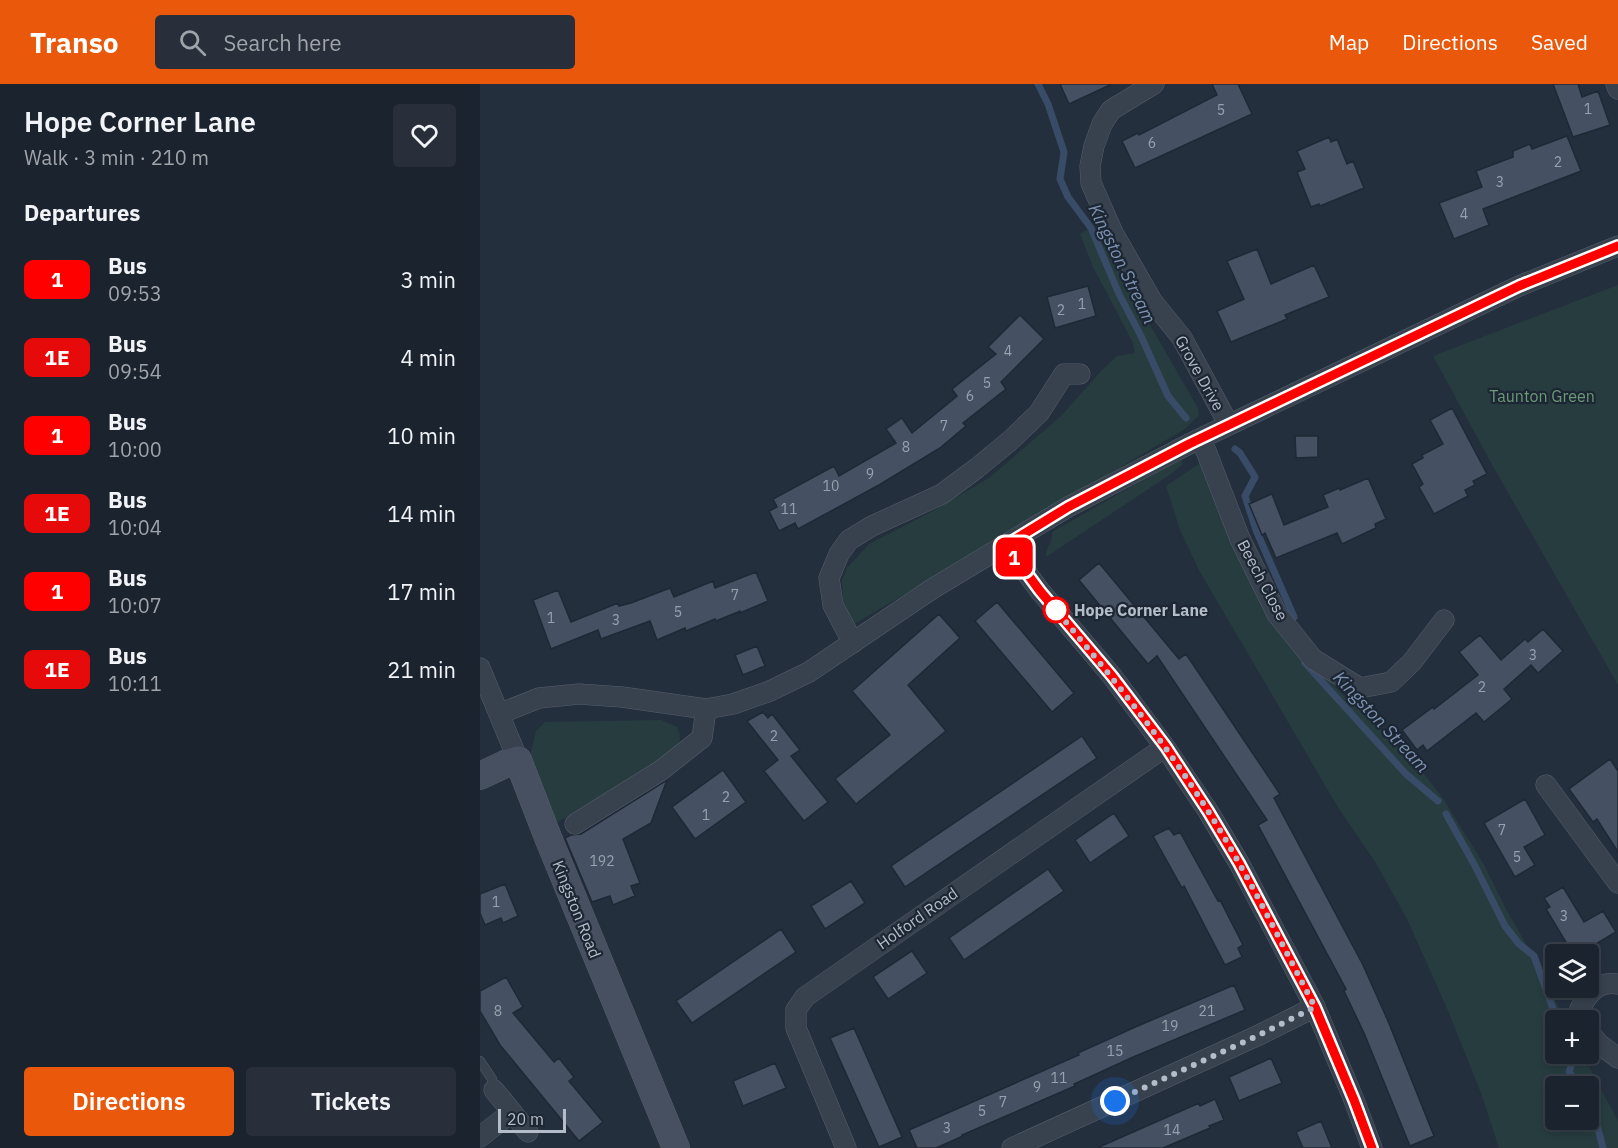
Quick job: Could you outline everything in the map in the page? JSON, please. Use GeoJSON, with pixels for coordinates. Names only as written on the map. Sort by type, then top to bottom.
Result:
{"type":"FeatureCollection","features":[{"type":"Feature","properties":{"kind":"street","name":"Grove Drive"},"geometry":{"type":"LineString","coordinates":[[1154,84],[1111,110],[1102,124],[1090,166],[1091,183],[1113,233],[1152,301],[1182,338],[1229,425]]}},
{"type":"Feature","properties":{"kind":"street"},"geometry":{"type":"LineString","coordinates":[[1616,84],[1618,89]]}},
{"type":"Feature","properties":{"kind":"street"},"geometry":{"type":"LineString","coordinates":[[499,714],[539,698],[579,694],[622,697],[706,709],[733,704],[770,691],[809,672],[932,589],[1068,507],[1199,439],[1519,286],[1618,246]]}},
{"type":"Feature","properties":{"kind":"street"},"geometry":{"type":"LineString","coordinates":[[853,643],[833,606],[829,578],[838,554],[849,540],[872,526],[942,494],[977,468],[1039,413],[1067,369]]}},
{"type":"Feature","properties":{"kind":"street","name":"Beech Close"},"geometry":{"type":"LineString","coordinates":[[1199,439],[1206,451],[1240,539],[1277,614],[1313,659],[1360,688],[1391,682],[1412,662],[1444,620]]}},
{"type":"Feature","properties":{"kind":"street"},"geometry":{"type":"LineString","coordinates":[[1006,545],[1040,591],[1112,676],[1166,747],[1208,811],[1239,863],[1315,1007],[1372,1148]]}},
{"type":"Feature","properties":{"kind":"street","name":"Kingston Road"},"geometry":{"type":"LineString","coordinates":[[480,668],[676,1148]]}},
{"type":"Feature","properties":{"kind":"street"},"geometry":{"type":"LineString","coordinates":[[575,824],[660,771],[702,738],[706,709]]}},
{"type":"Feature","properties":{"kind":"street","name":"Holford Road"},"geometry":{"type":"LineString","coordinates":[[846,1148],[796,1028],[796,1010],[805,997],[1166,747]]}},
{"type":"Feature","properties":{"kind":"street"},"geometry":{"type":"LineString","coordinates":[[480,776],[518,760]]}},
{"type":"Feature","properties":{"kind":"street"},"geometry":{"type":"LineString","coordinates":[[1546,785],[1618,883]]}},
{"type":"Feature","properties":{"kind":"street"},"geometry":{"type":"LineString","coordinates":[[1580,1010],[1587,994],[1597,987],[1611,983],[1618,984]]}},
{"type":"Feature","properties":{"kind":"street"},"geometry":{"type":"LineString","coordinates":[[1012,1148],[1315,1007]]}},
{"type":"Feature","properties":{"kind":"street"},"geometry":{"type":"LineString","coordinates":[[1599,1044],[1618,1058]]}},
{"type":"Feature","properties":{"kind":"street"},"geometry":{"type":"LineString","coordinates":[[494,1090],[528,1131]]}},
{"type":"Feature","properties":{"kind":"street"},"geometry":{"type":"LineString","coordinates":[[480,1137],[512,1112]]}},
{"type":"Feature","properties":{"kind":"lane"},"geometry":{"type":"LineString","coordinates":[[480,1061],[492,1079],[494,1090]]}},
{"type":"Feature","properties":{"kind":"green space"},"geometry":{"type":"Polygon","coordinates":[[[1093,226],[1198,408],[1199,415],[1185,429],[854,624],[843,600],[842,580],[847,568],[869,544],[931,512],[989,478],[1061,416],[1117,356],[1135,353],[1133,343],[1093,267],[1080,234],[1093,226]]]}},
{"type":"Feature","properties":{"kind":"green space","name":"Taunton Green"},"geometry":{"type":"Polygon","coordinates":[[[1618,285],[1618,685],[1495,470],[1433,356],[1618,285]]]}},
{"type":"Feature","properties":{"kind":"green space"},"geometry":{"type":"Polygon","coordinates":[[[1182,460],[1183,464],[1171,474],[1046,557],[1052,532],[1169,465],[1182,460]]]}},
{"type":"Feature","properties":{"kind":"green space"},"geometry":{"type":"Polygon","coordinates":[[[1203,461],[1275,627],[1345,697],[1410,756],[1442,797],[1483,863],[1538,965],[1545,979],[1545,998],[1554,998],[1560,1010],[1545,1010],[1545,1064],[1588,1064],[1594,1076],[1545,1076],[1545,1130],[1599,1130],[1599,1085],[1618,1121],[1618,1148],[1499,1148],[1481,1093],[1446,1006],[1406,917],[1374,860],[1339,809],[1200,572],[1180,530],[1166,486],[1203,461]]]}},
{"type":"Feature","properties":{"kind":"green space"},"geometry":{"type":"Polygon","coordinates":[[[661,720],[677,727],[680,735],[679,747],[664,759],[556,823],[530,756],[536,731],[545,722],[661,720]]]}},
{"type":"Feature","properties":{"kind":"building"},"geometry":{"type":"Polygon","coordinates":[[[1060,84],[1112,84],[1069,104],[1060,84]]]}},
{"type":"Feature","properties":{"kind":"building"},"geometry":{"type":"Polygon","coordinates":[[[1212,84],[1238,84],[1252,114],[1135,168],[1122,141],[1138,133],[1139,135],[1217,95],[1212,84]]]}},
{"type":"Feature","properties":{"kind":"building"},"geometry":{"type":"Polygon","coordinates":[[[1553,84],[1578,84],[1582,97],[1598,91],[1610,125],[1573,137],[1553,84]]]}},
{"type":"Feature","properties":{"kind":"building"},"geometry":{"type":"Polygon","coordinates":[[[1567,136],[1581,171],[1483,209],[1489,225],[1454,239],[1439,203],[1482,187],[1476,171],[1513,157],[1513,151],[1530,144],[1532,149],[1567,136]]]}},
{"type":"Feature","properties":{"kind":"building"},"geometry":{"type":"Polygon","coordinates":[[[1329,137],[1331,142],[1337,139],[1347,164],[1353,161],[1364,188],[1320,206],[1319,204],[1311,207],[1297,172],[1305,169],[1297,151],[1329,137]]]}},
{"type":"Feature","properties":{"kind":"building"},"geometry":{"type":"Polygon","coordinates":[[[1257,249],[1271,284],[1314,265],[1329,297],[1285,315],[1287,319],[1231,342],[1217,311],[1244,299],[1227,261],[1257,249]]]}},
{"type":"Feature","properties":{"kind":"building"},"geometry":{"type":"Polygon","coordinates":[[[1088,286],[1096,316],[1055,328],[1047,297],[1088,286]]]}},
{"type":"Feature","properties":{"kind":"building"},"geometry":{"type":"Polygon","coordinates":[[[1020,315],[1044,339],[1001,382],[1006,389],[963,423],[966,426],[940,448],[879,485],[798,529],[795,523],[779,531],[769,511],[777,507],[773,499],[834,466],[839,476],[896,443],[886,429],[902,418],[912,433],[957,396],[952,389],[996,354],[988,347],[1020,315]]]}},
{"type":"Feature","properties":{"kind":"building"},"geometry":{"type":"Polygon","coordinates":[[[1452,408],[1487,474],[1473,481],[1475,485],[1465,490],[1468,496],[1434,514],[1419,487],[1423,484],[1412,464],[1423,458],[1422,455],[1443,444],[1430,420],[1452,408]]]}},
{"type":"Feature","properties":{"kind":"building"},"geometry":{"type":"Polygon","coordinates":[[[1295,436],[1318,436],[1318,457],[1296,458],[1295,436]]]}},
{"type":"Feature","properties":{"kind":"building"},"geometry":{"type":"Polygon","coordinates":[[[1368,478],[1386,519],[1375,524],[1376,528],[1342,544],[1337,533],[1276,558],[1265,533],[1262,535],[1249,504],[1272,494],[1284,525],[1328,507],[1323,495],[1368,478]]]}},
{"type":"Feature","properties":{"kind":"building"},"geometry":{"type":"Polygon","coordinates":[[[1099,563],[1179,659],[1186,654],[1280,794],[1274,798],[1363,965],[1434,1136],[1410,1146],[1364,1033],[1344,991],[1346,989],[1258,825],[1267,820],[1157,656],[1148,664],[1079,580],[1099,563]]]}},
{"type":"Feature","properties":{"kind":"building"},"geometry":{"type":"Polygon","coordinates":[[[756,572],[768,601],[686,631],[685,628],[657,640],[650,621],[601,639],[598,630],[551,649],[533,600],[558,590],[571,622],[618,603],[619,606],[631,603],[670,588],[674,597],[713,581],[715,588],[756,572]]]}},
{"type":"Feature","properties":{"kind":"building"},"geometry":{"type":"Polygon","coordinates":[[[997,602],[1074,693],[1052,712],[975,621],[997,602]]]}},
{"type":"Feature","properties":{"kind":"building"},"geometry":{"type":"Polygon","coordinates":[[[939,614],[960,638],[908,685],[946,731],[856,804],[835,779],[890,735],[852,691],[939,614]]]}},
{"type":"Feature","properties":{"kind":"building"},"geometry":{"type":"Polygon","coordinates":[[[1543,629],[1563,651],[1538,673],[1531,665],[1504,689],[1512,699],[1484,722],[1476,713],[1427,751],[1423,745],[1417,750],[1402,730],[1478,675],[1459,652],[1480,635],[1501,660],[1525,639],[1528,642],[1543,629]]]}},
{"type":"Feature","properties":{"kind":"building"},"geometry":{"type":"Polygon","coordinates":[[[757,646],[765,666],[743,675],[735,655],[757,646]]]}},
{"type":"Feature","properties":{"kind":"building"},"geometry":{"type":"Polygon","coordinates":[[[763,712],[768,718],[772,714],[800,750],[791,756],[828,802],[804,821],[764,771],[778,760],[747,721],[763,712]]]}},
{"type":"Feature","properties":{"kind":"building"},"geometry":{"type":"Polygon","coordinates":[[[1082,736],[1097,758],[905,887],[891,866],[1082,736]]]}},
{"type":"Feature","properties":{"kind":"building"},"geometry":{"type":"Polygon","coordinates":[[[1610,759],[1618,771],[1618,852],[1597,819],[1593,822],[1569,789],[1610,759]]]}},
{"type":"Feature","properties":{"kind":"building"},"geometry":{"type":"Polygon","coordinates":[[[723,770],[746,802],[695,839],[672,807],[723,770]]]}},
{"type":"Feature","properties":{"kind":"building"},"geometry":{"type":"Polygon","coordinates":[[[667,780],[651,823],[623,839],[640,883],[631,886],[635,896],[613,905],[610,896],[592,902],[565,838],[581,834],[667,780]]]}},
{"type":"Feature","properties":{"kind":"building"},"geometry":{"type":"Polygon","coordinates":[[[1525,799],[1545,835],[1524,847],[1535,865],[1515,877],[1484,823],[1525,799]]]}},
{"type":"Feature","properties":{"kind":"building"},"geometry":{"type":"Polygon","coordinates":[[[1114,813],[1129,836],[1090,863],[1075,840],[1114,813]]]}},
{"type":"Feature","properties":{"kind":"building"},"geometry":{"type":"Polygon","coordinates":[[[1169,828],[1174,835],[1180,832],[1218,901],[1220,900],[1243,945],[1238,948],[1242,957],[1225,965],[1184,886],[1182,888],[1153,836],[1169,828]]]}},
{"type":"Feature","properties":{"kind":"building"},"geometry":{"type":"Polygon","coordinates":[[[1048,869],[1064,891],[964,960],[949,938],[1048,869]]]}},
{"type":"Feature","properties":{"kind":"building"},"geometry":{"type":"Polygon","coordinates":[[[851,881],[865,903],[825,929],[811,906],[851,881]]]}},
{"type":"Feature","properties":{"kind":"building"},"geometry":{"type":"Polygon","coordinates":[[[505,884],[518,916],[503,923],[501,918],[485,925],[480,913],[480,894],[505,884]]]}},
{"type":"Feature","properties":{"kind":"building"},"geometry":{"type":"Polygon","coordinates":[[[1563,887],[1584,922],[1603,911],[1616,932],[1596,944],[1567,944],[1546,909],[1550,907],[1544,898],[1563,887]]]}},
{"type":"Feature","properties":{"kind":"building"},"geometry":{"type":"Polygon","coordinates":[[[781,929],[796,952],[692,1023],[676,1001],[781,929]]]}},
{"type":"Feature","properties":{"kind":"building"},"geometry":{"type":"Polygon","coordinates":[[[912,951],[927,973],[888,999],[873,977],[912,951]]]}},
{"type":"Feature","properties":{"kind":"building"},"geometry":{"type":"Polygon","coordinates":[[[506,977],[523,1007],[513,1013],[554,1062],[559,1058],[574,1077],[569,1081],[603,1122],[579,1141],[500,1045],[480,1011],[480,991],[506,977]]]}},
{"type":"Feature","properties":{"kind":"building"},"geometry":{"type":"Polygon","coordinates":[[[1234,985],[1245,1010],[1131,1058],[1074,1084],[1075,1086],[936,1148],[917,1148],[909,1130],[1079,1055],[1078,1053],[1133,1028],[1234,985]]]}},
{"type":"Feature","properties":{"kind":"building"},"geometry":{"type":"Polygon","coordinates":[[[854,1028],[902,1137],[879,1147],[830,1038],[854,1028]]]}},
{"type":"Feature","properties":{"kind":"building"},"geometry":{"type":"Polygon","coordinates":[[[1271,1058],[1282,1083],[1239,1101],[1229,1077],[1271,1058]]]}},
{"type":"Feature","properties":{"kind":"building"},"geometry":{"type":"Polygon","coordinates":[[[775,1063],[786,1088],[743,1106],[733,1081],[775,1063]]]}},
{"type":"Feature","properties":{"kind":"building"},"geometry":{"type":"Polygon","coordinates":[[[1215,1099],[1224,1120],[1163,1148],[1097,1148],[1199,1103],[1200,1106],[1215,1099]]]}},
{"type":"Feature","properties":{"kind":"building"},"geometry":{"type":"Polygon","coordinates":[[[1321,1121],[1332,1148],[1303,1148],[1296,1132],[1321,1121]]]}},
{"type":"Feature","properties":{"kind":"waterway","name":"Kingston Stream"},"geometry":{"type":"LineString","coordinates":[[1038,84],[1048,104],[1064,152],[1060,179],[1068,197],[1091,228],[1119,294],[1168,396],[1186,418]]}},
{"type":"Feature","properties":{"kind":"waterway","name":"Kingston Stream"},"geometry":{"type":"LineString","coordinates":[[1235,449],[1255,477],[1245,496],[1256,530],[1294,617]]}},
{"type":"Feature","properties":{"kind":"waterway","name":"Kingston Stream"},"geometry":{"type":"LineString","coordinates":[[1305,663],[1406,774],[1438,801]]}},
{"type":"Feature","properties":{"kind":"waterway","name":"Kingston Stream"},"geometry":{"type":"LineString","coordinates":[[1446,814],[1505,926],[1519,944],[1534,956],[1553,1010]]}},
{"type":"Feature","properties":{"kind":"waterway","name":"Kingston Stream"},"geometry":{"type":"LineString","coordinates":[[1572,1064],[1569,1072],[1572,1076]]}},
{"type":"Feature","properties":{"kind":"waterway","name":"Kingston Stream"},"geometry":{"type":"LineString","coordinates":[[1598,1130],[1603,1148]]}},
{"type":"Feature","properties":{"kind":"bus line","name":"1"},"geometry":{"type":"LineString","coordinates":[[1372,1148],[1315,1007],[1239,863],[1208,811],[1166,747],[1112,676],[1040,591],[1006,545],[1068,507],[1189,444],[1519,286],[1618,246]]}},
{"type":"Feature","properties":{"kind":"place","name":"Hope Corner Lane"},"geometry":{"type":"Point","coordinates":[1056,610]}},
{"type":"Feature","properties":{"kind":"route"},"geometry":{"type":"LineString","coordinates":[[1056,610],[1054,608],[1112,676],[1166,747],[1208,811],[1239,863],[1315,1007],[1115,1101]]}}]}
